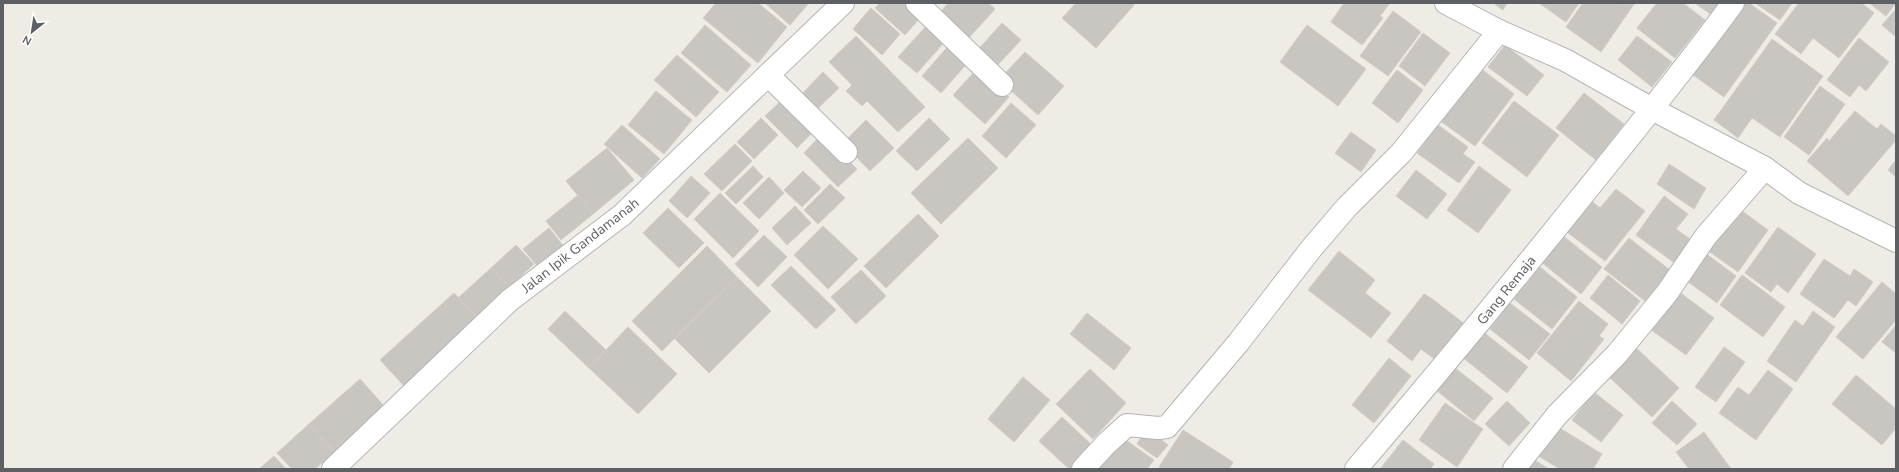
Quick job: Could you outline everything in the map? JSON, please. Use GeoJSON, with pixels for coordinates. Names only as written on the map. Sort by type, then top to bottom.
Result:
{"type":"FeatureCollection","features":[{"type":"Feature","properties":{"kind":"street","name":"Jalan Ipik Gandamanah"},"geometry":{"type":"LineString","coordinates":[[333,469],[510,300],[622,215],[843,3]]}},
{"type":"Feature","properties":{"kind":"street"},"geometry":{"type":"LineString","coordinates":[[917,3],[1002,85]]}},
{"type":"Feature","properties":{"kind":"street"},"geometry":{"type":"LineString","coordinates":[[1446,3],[1499,31],[1564,60],[1652,109],[1765,168],[1799,193],[1896,241]]}},
{"type":"Feature","properties":{"kind":"street","name":"Gang Remaja"},"geometry":{"type":"LineString","coordinates":[[1356,469],[1470,335],[1698,51],[1733,3]]}},
{"type":"Feature","properties":{"kind":"street"},"geometry":{"type":"LineString","coordinates":[[1083,469],[1106,444],[1127,425],[1158,428],[1167,427],[1233,349],[1311,249],[1346,208],[1401,153],[1499,31]]}},
{"type":"Feature","properties":{"kind":"street"},"geometry":{"type":"LineString","coordinates":[[768,75],[846,152]]}},
{"type":"Feature","properties":{"kind":"street"},"geometry":{"type":"LineString","coordinates":[[1514,469],[1557,415],[1622,348],[1668,293],[1706,236],[1765,168]]}},
{"type":"Feature","properties":{"kind":"building"},"geometry":{"type":"Polygon","coordinates":[[[716,3],[758,3],[787,27],[758,63],[703,18],[716,3]]]}},
{"type":"Feature","properties":{"kind":"building"},"geometry":{"type":"Polygon","coordinates":[[[765,3],[809,3],[790,25],[765,3]]]}},
{"type":"Feature","properties":{"kind":"building"},"geometry":{"type":"Polygon","coordinates":[[[880,3],[916,3],[925,12],[905,35],[875,8],[880,3]]]}},
{"type":"Feature","properties":{"kind":"building"},"geometry":{"type":"Polygon","coordinates":[[[948,3],[988,3],[995,9],[966,41],[937,16],[948,3]]]}},
{"type":"Feature","properties":{"kind":"building"},"geometry":{"type":"Polygon","coordinates":[[[1076,3],[1133,3],[1134,5],[1096,48],[1062,18],[1076,3]]]}},
{"type":"Feature","properties":{"kind":"building"},"geometry":{"type":"Polygon","coordinates":[[[1344,3],[1390,3],[1380,16],[1383,18],[1362,45],[1331,22],[1344,3]]]}},
{"type":"Feature","properties":{"kind":"building"},"geometry":{"type":"Polygon","coordinates":[[[1493,3],[1507,3],[1503,10],[1493,3]]]}},
{"type":"Feature","properties":{"kind":"building"},"geometry":{"type":"Polygon","coordinates":[[[1539,3],[1579,3],[1566,22],[1539,3]]]}},
{"type":"Feature","properties":{"kind":"building"},"geometry":{"type":"Polygon","coordinates":[[[1583,3],[1634,4],[1601,52],[1566,27],[1583,3]]]}},
{"type":"Feature","properties":{"kind":"building"},"geometry":{"type":"Polygon","coordinates":[[[1657,3],[1683,3],[1705,20],[1675,58],[1637,28],[1657,3]]]}},
{"type":"Feature","properties":{"kind":"building"},"geometry":{"type":"Polygon","coordinates":[[[1695,3],[1722,3],[1713,16],[1695,3]]]}},
{"type":"Feature","properties":{"kind":"building"},"geometry":{"type":"Polygon","coordinates":[[[1744,3],[1749,3],[1777,23],[1724,97],[1693,75],[1744,3]]]}},
{"type":"Feature","properties":{"kind":"building"},"geometry":{"type":"Polygon","coordinates":[[[1755,3],[1792,3],[1780,20],[1755,3]]]}},
{"type":"Feature","properties":{"kind":"building"},"geometry":{"type":"Polygon","coordinates":[[[1799,3],[1862,3],[1874,13],[1839,58],[1813,38],[1801,54],[1775,34],[1799,3]]]}},
{"type":"Feature","properties":{"kind":"building"},"geometry":{"type":"Polygon","coordinates":[[[1869,3],[1896,3],[1886,16],[1869,3]]]}},
{"type":"Feature","properties":{"kind":"building"},"geometry":{"type":"Polygon","coordinates":[[[871,8],[900,34],[882,55],[853,29],[871,8]]]}},
{"type":"Feature","properties":{"kind":"building"},"geometry":{"type":"Polygon","coordinates":[[[1896,9],[1896,37],[1882,25],[1896,9]]]}},
{"type":"Feature","properties":{"kind":"building"},"geometry":{"type":"Polygon","coordinates":[[[1393,11],[1421,32],[1388,76],[1360,56],[1393,11]]]}},
{"type":"Feature","properties":{"kind":"building"},"geometry":{"type":"Polygon","coordinates":[[[930,22],[948,38],[917,73],[898,57],[930,22]]]}},
{"type":"Feature","properties":{"kind":"building"},"geometry":{"type":"Polygon","coordinates":[[[1002,23],[1021,40],[993,70],[975,53],[1002,23]]]}},
{"type":"Feature","properties":{"kind":"building"},"geometry":{"type":"Polygon","coordinates":[[[705,25],[751,65],[727,92],[681,53],[705,25]]]}},
{"type":"Feature","properties":{"kind":"building"},"geometry":{"type":"Polygon","coordinates":[[[1307,25],[1366,69],[1338,106],[1280,62],[1307,25]]]}},
{"type":"Feature","properties":{"kind":"building"},"geometry":{"type":"Polygon","coordinates":[[[1423,33],[1450,53],[1425,86],[1399,66],[1423,33]]]}},
{"type":"Feature","properties":{"kind":"building"},"geometry":{"type":"Polygon","coordinates":[[[856,36],[925,107],[898,132],[867,101],[862,106],[846,91],[852,85],[829,62],[856,36]]]}},
{"type":"Feature","properties":{"kind":"building"},"geometry":{"type":"Polygon","coordinates":[[[1637,36],[1672,62],[1652,87],[1618,60],[1637,36]]]}},
{"type":"Feature","properties":{"kind":"building"},"geometry":{"type":"Polygon","coordinates":[[[1859,38],[1889,62],[1866,91],[1859,85],[1850,97],[1827,80],[1859,38]]]}},
{"type":"Feature","properties":{"kind":"building"},"geometry":{"type":"Polygon","coordinates":[[[1772,39],[1823,76],[1780,137],[1752,118],[1738,138],[1714,120],[1772,39]]]}},
{"type":"Feature","properties":{"kind":"building"},"geometry":{"type":"Polygon","coordinates":[[[952,42],[971,59],[941,93],[922,76],[952,42]]]}},
{"type":"Feature","properties":{"kind":"building"},"geometry":{"type":"Polygon","coordinates":[[[1505,45],[1544,75],[1527,96],[1488,67],[1505,45]]]}},
{"type":"Feature","properties":{"kind":"building"},"geometry":{"type":"Polygon","coordinates":[[[1025,52],[1064,86],[1038,115],[999,80],[1025,52]]]}},
{"type":"Feature","properties":{"kind":"building"},"geometry":{"type":"Polygon","coordinates":[[[677,55],[719,92],[696,117],[654,80],[677,55]]]}},
{"type":"Feature","properties":{"kind":"building"},"geometry":{"type":"Polygon","coordinates":[[[1475,64],[1514,94],[1475,146],[1435,117],[1475,64]]]}},
{"type":"Feature","properties":{"kind":"building"},"geometry":{"type":"Polygon","coordinates":[[[977,69],[1009,97],[985,124],[953,95],[977,69]]]}},
{"type":"Feature","properties":{"kind":"building"},"geometry":{"type":"Polygon","coordinates":[[[1397,70],[1423,90],[1398,123],[1372,103],[1397,70]]]}},
{"type":"Feature","properties":{"kind":"building"},"geometry":{"type":"Polygon","coordinates":[[[823,72],[839,88],[812,114],[797,99],[823,72]]]}},
{"type":"Feature","properties":{"kind":"building"},"geometry":{"type":"Polygon","coordinates":[[[1820,86],[1845,104],[1809,155],[1784,137],[1820,86]]]}},
{"type":"Feature","properties":{"kind":"building"},"geometry":{"type":"Polygon","coordinates":[[[656,91],[692,120],[664,154],[628,125],[656,91]]]}},
{"type":"Feature","properties":{"kind":"building"},"geometry":{"type":"Polygon","coordinates":[[[1584,93],[1624,124],[1596,160],[1556,128],[1584,93]]]}},
{"type":"Feature","properties":{"kind":"building"},"geometry":{"type":"Polygon","coordinates":[[[785,97],[817,128],[797,148],[765,116],[785,97]]]}},
{"type":"Feature","properties":{"kind":"building"},"geometry":{"type":"Polygon","coordinates":[[[1514,101],[1559,135],[1527,177],[1482,143],[1514,101]]]}},
{"type":"Feature","properties":{"kind":"building"},"geometry":{"type":"Polygon","coordinates":[[[1011,103],[1036,125],[1006,158],[982,136],[1011,103]]]}},
{"type":"Feature","properties":{"kind":"building"},"geometry":{"type":"Polygon","coordinates":[[[1855,111],[1877,129],[1881,124],[1896,136],[1896,140],[1848,196],[1807,161],[1827,138],[1829,141],[1855,111]]]}},
{"type":"Feature","properties":{"kind":"building"},"geometry":{"type":"Polygon","coordinates":[[[761,118],[778,135],[754,159],[737,142],[761,118]]]}},
{"type":"Feature","properties":{"kind":"building"},"geometry":{"type":"Polygon","coordinates":[[[929,118],[950,139],[917,171],[896,151],[929,118]]]}},
{"type":"Feature","properties":{"kind":"building"},"geometry":{"type":"Polygon","coordinates":[[[866,120],[894,148],[870,171],[843,143],[866,120]]]}},
{"type":"Feature","properties":{"kind":"building"},"geometry":{"type":"Polygon","coordinates":[[[622,125],[660,159],[642,178],[604,144],[622,125]]]}},
{"type":"Feature","properties":{"kind":"building"},"geometry":{"type":"Polygon","coordinates":[[[1438,125],[1468,147],[1463,154],[1475,162],[1459,183],[1417,153],[1438,125]]]}},
{"type":"Feature","properties":{"kind":"building"},"geometry":{"type":"Polygon","coordinates":[[[1351,132],[1376,150],[1361,172],[1335,153],[1351,132]]]}},
{"type":"Feature","properties":{"kind":"building"},"geometry":{"type":"Polygon","coordinates":[[[822,134],[857,169],[838,187],[804,153],[822,134]]]}},
{"type":"Feature","properties":{"kind":"building"},"geometry":{"type":"Polygon","coordinates":[[[968,138],[998,168],[941,224],[911,193],[968,138]]]}},
{"type":"Feature","properties":{"kind":"building"},"geometry":{"type":"Polygon","coordinates":[[[735,144],[752,161],[722,191],[704,174],[735,144]]]}},
{"type":"Feature","properties":{"kind":"building"},"geometry":{"type":"Polygon","coordinates":[[[607,148],[634,180],[593,214],[566,181],[607,148]]]}},
{"type":"Feature","properties":{"kind":"building"},"geometry":{"type":"Polygon","coordinates":[[[1896,160],[1896,177],[1888,170],[1896,160]]]}},
{"type":"Feature","properties":{"kind":"building"},"geometry":{"type":"Polygon","coordinates":[[[1669,164],[1706,188],[1694,209],[1657,184],[1669,164]]]}},
{"type":"Feature","properties":{"kind":"building"},"geometry":{"type":"Polygon","coordinates":[[[753,166],[763,177],[736,204],[725,193],[753,166]]]}},
{"type":"Feature","properties":{"kind":"building"},"geometry":{"type":"Polygon","coordinates":[[[1479,166],[1511,190],[1478,233],[1447,210],[1479,166]]]}},
{"type":"Feature","properties":{"kind":"building"},"geometry":{"type":"Polygon","coordinates":[[[1416,170],[1447,194],[1427,219],[1396,196],[1416,170]]]}},
{"type":"Feature","properties":{"kind":"building"},"geometry":{"type":"Polygon","coordinates":[[[803,171],[821,188],[802,207],[784,190],[803,171]]]}},
{"type":"Feature","properties":{"kind":"building"},"geometry":{"type":"Polygon","coordinates":[[[691,176],[710,193],[687,218],[669,201],[691,176]]]}},
{"type":"Feature","properties":{"kind":"building"},"geometry":{"type":"Polygon","coordinates":[[[769,177],[784,193],[759,219],[743,203],[769,177]]]}},
{"type":"Feature","properties":{"kind":"building"},"geometry":{"type":"Polygon","coordinates":[[[830,184],[845,198],[818,224],[804,210],[830,184]]]}},
{"type":"Feature","properties":{"kind":"building"},"geometry":{"type":"Polygon","coordinates":[[[1616,189],[1645,211],[1605,261],[1563,229],[1588,198],[1600,208],[1616,189]]]}},
{"type":"Feature","properties":{"kind":"building"},"geometry":{"type":"Polygon","coordinates":[[[720,193],[759,231],[733,258],[694,219],[720,193]]]}},
{"type":"Feature","properties":{"kind":"building"},"geometry":{"type":"Polygon","coordinates":[[[578,195],[593,214],[561,240],[546,221],[578,195]]]}},
{"type":"Feature","properties":{"kind":"building"},"geometry":{"type":"Polygon","coordinates":[[[1664,196],[1688,214],[1676,229],[1693,241],[1676,264],[1636,235],[1664,196]]]}},
{"type":"Feature","properties":{"kind":"building"},"geometry":{"type":"Polygon","coordinates":[[[795,206],[811,223],[787,245],[772,228],[795,206]]]}},
{"type":"Feature","properties":{"kind":"building"},"geometry":{"type":"Polygon","coordinates":[[[668,208],[704,243],[679,268],[643,233],[668,208]]]}},
{"type":"Feature","properties":{"kind":"building"},"geometry":{"type":"Polygon","coordinates":[[[1738,208],[1768,230],[1738,272],[1707,250],[1738,208]]]}},
{"type":"Feature","properties":{"kind":"building"},"geometry":{"type":"Polygon","coordinates":[[[918,214],[939,236],[886,288],[864,266],[918,214]]]}},
{"type":"Feature","properties":{"kind":"building"},"geometry":{"type":"Polygon","coordinates":[[[823,226],[858,259],[828,289],[794,255],[823,226]]]}},
{"type":"Feature","properties":{"kind":"building"},"geometry":{"type":"Polygon","coordinates":[[[1778,227],[1816,254],[1788,293],[1777,284],[1771,292],[1745,273],[1778,227]]]}},
{"type":"Feature","properties":{"kind":"building"},"geometry":{"type":"Polygon","coordinates":[[[549,228],[565,248],[540,269],[523,249],[549,228]]]}},
{"type":"Feature","properties":{"kind":"building"},"geometry":{"type":"Polygon","coordinates":[[[1557,231],[1602,267],[1581,294],[1536,258],[1557,231]]]}},
{"type":"Feature","properties":{"kind":"building"},"geometry":{"type":"Polygon","coordinates":[[[764,235],[787,257],[758,287],[735,264],[764,235]]]}},
{"type":"Feature","properties":{"kind":"building"},"geometry":{"type":"Polygon","coordinates":[[[1629,238],[1670,270],[1645,301],[1604,269],[1629,238]]]}},
{"type":"Feature","properties":{"kind":"building"},"geometry":{"type":"Polygon","coordinates":[[[516,245],[534,264],[509,287],[491,268],[516,245]]]}},
{"type":"Feature","properties":{"kind":"building"},"geometry":{"type":"Polygon","coordinates":[[[707,246],[737,277],[662,351],[632,321],[707,246]]]}},
{"type":"Feature","properties":{"kind":"building"},"geometry":{"type":"Polygon","coordinates":[[[1339,251],[1375,280],[1365,293],[1391,313],[1371,338],[1308,290],[1339,251]]]}},
{"type":"Feature","properties":{"kind":"building"},"geometry":{"type":"Polygon","coordinates":[[[1704,252],[1736,276],[1717,303],[1684,279],[1704,252]]]}},
{"type":"Feature","properties":{"kind":"building"},"geometry":{"type":"Polygon","coordinates":[[[1824,259],[1850,276],[1854,269],[1873,282],[1856,306],[1848,300],[1834,318],[1800,294],[1824,259]]]}},
{"type":"Feature","properties":{"kind":"building"},"geometry":{"type":"Polygon","coordinates":[[[791,266],[836,310],[816,329],[771,285],[791,266]]]}},
{"type":"Feature","properties":{"kind":"building"},"geometry":{"type":"Polygon","coordinates":[[[1540,267],[1577,297],[1552,329],[1514,299],[1540,267]]]}},
{"type":"Feature","properties":{"kind":"building"},"geometry":{"type":"Polygon","coordinates":[[[491,268],[513,291],[480,321],[458,298],[491,268]]]}},
{"type":"Feature","properties":{"kind":"building"},"geometry":{"type":"Polygon","coordinates":[[[861,270],[886,296],[856,324],[831,297],[861,270]]]}},
{"type":"Feature","properties":{"kind":"building"},"geometry":{"type":"Polygon","coordinates":[[[1608,275],[1640,301],[1622,324],[1590,298],[1608,275]]]}},
{"type":"Feature","properties":{"kind":"building"},"geometry":{"type":"Polygon","coordinates":[[[1742,275],[1785,307],[1763,337],[1720,305],[1742,275]]]}},
{"type":"Feature","properties":{"kind":"building"},"geometry":{"type":"Polygon","coordinates":[[[737,277],[771,311],[709,373],[675,339],[737,277]]]}},
{"type":"Feature","properties":{"kind":"building"},"geometry":{"type":"Polygon","coordinates":[[[1882,282],[1896,294],[1896,320],[1863,359],[1836,337],[1882,282]]]}},
{"type":"Feature","properties":{"kind":"building"},"geometry":{"type":"Polygon","coordinates":[[[1678,291],[1714,318],[1686,355],[1650,329],[1678,291]]]}},
{"type":"Feature","properties":{"kind":"building"},"geometry":{"type":"Polygon","coordinates":[[[454,293],[480,321],[406,388],[380,360],[454,293]]]}},
{"type":"Feature","properties":{"kind":"building"},"geometry":{"type":"Polygon","coordinates":[[[1424,294],[1466,325],[1437,361],[1421,349],[1412,361],[1387,341],[1424,294]]]}},
{"type":"Feature","properties":{"kind":"building"},"geometry":{"type":"Polygon","coordinates":[[[1579,301],[1608,324],[1599,336],[1604,339],[1571,381],[1537,353],[1579,301]]]}},
{"type":"Feature","properties":{"kind":"building"},"geometry":{"type":"Polygon","coordinates":[[[1510,303],[1550,334],[1529,360],[1490,329],[1510,303]]]}},
{"type":"Feature","properties":{"kind":"building"},"geometry":{"type":"Polygon","coordinates":[[[565,311],[606,350],[589,368],[548,329],[565,311]]]}},
{"type":"Feature","properties":{"kind":"building"},"geometry":{"type":"Polygon","coordinates":[[[1813,311],[1835,327],[1796,382],[1767,361],[1795,320],[1803,326],[1813,311]]]}},
{"type":"Feature","properties":{"kind":"building"},"geometry":{"type":"Polygon","coordinates":[[[1087,313],[1131,348],[1114,370],[1070,334],[1087,313]]]}},
{"type":"Feature","properties":{"kind":"building"},"geometry":{"type":"Polygon","coordinates":[[[1896,325],[1896,353],[1882,342],[1896,325]]]}},
{"type":"Feature","properties":{"kind":"building"},"geometry":{"type":"Polygon","coordinates":[[[628,327],[677,374],[638,414],[589,368],[628,327]]]}},
{"type":"Feature","properties":{"kind":"building"},"geometry":{"type":"Polygon","coordinates":[[[1482,331],[1528,367],[1507,393],[1462,357],[1482,331]]]}},
{"type":"Feature","properties":{"kind":"building"},"geometry":{"type":"Polygon","coordinates":[[[1634,346],[1679,388],[1652,417],[1607,375],[1634,346]]]}},
{"type":"Feature","properties":{"kind":"building"},"geometry":{"type":"Polygon","coordinates":[[[1724,347],[1745,362],[1716,402],[1695,387],[1724,347]]]}},
{"type":"Feature","properties":{"kind":"building"},"geometry":{"type":"Polygon","coordinates":[[[1389,358],[1411,376],[1374,423],[1352,405],[1389,358]]]}},
{"type":"Feature","properties":{"kind":"building"},"geometry":{"type":"Polygon","coordinates":[[[1454,367],[1493,398],[1474,421],[1436,390],[1454,367]]]}},
{"type":"Feature","properties":{"kind":"building"},"geometry":{"type":"Polygon","coordinates":[[[1090,369],[1126,403],[1093,439],[1056,404],[1090,369]]]}},
{"type":"Feature","properties":{"kind":"building"},"geometry":{"type":"Polygon","coordinates":[[[1768,370],[1793,389],[1756,440],[1719,413],[1738,387],[1749,395],[1768,370]]]}},
{"type":"Feature","properties":{"kind":"building"},"geometry":{"type":"Polygon","coordinates":[[[1856,375],[1896,409],[1896,428],[1882,445],[1832,404],[1856,375]]]}},
{"type":"Feature","properties":{"kind":"building"},"geometry":{"type":"Polygon","coordinates":[[[1023,377],[1050,400],[1014,442],[988,419],[1023,377]]]}},
{"type":"Feature","properties":{"kind":"building"},"geometry":{"type":"Polygon","coordinates":[[[360,379],[385,407],[334,452],[309,424],[360,379]]]}},
{"type":"Feature","properties":{"kind":"building"},"geometry":{"type":"Polygon","coordinates":[[[1594,392],[1623,415],[1601,442],[1572,420],[1594,392]]]}},
{"type":"Feature","properties":{"kind":"building"},"geometry":{"type":"Polygon","coordinates":[[[1507,401],[1530,423],[1509,446],[1485,424],[1507,401]]]}},
{"type":"Feature","properties":{"kind":"building"},"geometry":{"type":"Polygon","coordinates":[[[1672,401],[1697,424],[1677,445],[1652,423],[1672,401]]]}},
{"type":"Feature","properties":{"kind":"building"},"geometry":{"type":"Polygon","coordinates":[[[1445,403],[1483,429],[1457,467],[1419,440],[1445,403]]]}},
{"type":"Feature","properties":{"kind":"building"},"geometry":{"type":"Polygon","coordinates":[[[1062,417],[1096,449],[1077,469],[1069,469],[1039,441],[1062,417]]]}},
{"type":"Feature","properties":{"kind":"building"},"geometry":{"type":"Polygon","coordinates":[[[309,424],[334,452],[315,469],[292,469],[277,453],[309,424]]]}},
{"type":"Feature","properties":{"kind":"building"},"geometry":{"type":"Polygon","coordinates":[[[1553,424],[1602,454],[1593,469],[1560,469],[1535,454],[1553,424]]]}},
{"type":"Feature","properties":{"kind":"building"},"geometry":{"type":"Polygon","coordinates":[[[1147,429],[1168,445],[1157,458],[1137,444],[1147,429]]]}},
{"type":"Feature","properties":{"kind":"building"},"geometry":{"type":"Polygon","coordinates":[[[1183,430],[1233,462],[1229,469],[1161,469],[1159,467],[1183,430]]]}},
{"type":"Feature","properties":{"kind":"building"},"geometry":{"type":"Polygon","coordinates":[[[1704,432],[1731,469],[1689,469],[1676,452],[1704,432]]]}},
{"type":"Feature","properties":{"kind":"building"},"geometry":{"type":"Polygon","coordinates":[[[1120,436],[1154,460],[1147,469],[1096,469],[1120,436]]]}},
{"type":"Feature","properties":{"kind":"building"},"geometry":{"type":"Polygon","coordinates":[[[1403,440],[1434,464],[1430,469],[1380,469],[1403,440]]]}},
{"type":"Feature","properties":{"kind":"building"},"geometry":{"type":"Polygon","coordinates":[[[274,456],[286,469],[259,469],[274,456]]]}},
{"type":"Feature","properties":{"kind":"building"},"geometry":{"type":"Polygon","coordinates":[[[1533,459],[1549,469],[1527,469],[1533,459]]]}}]}
